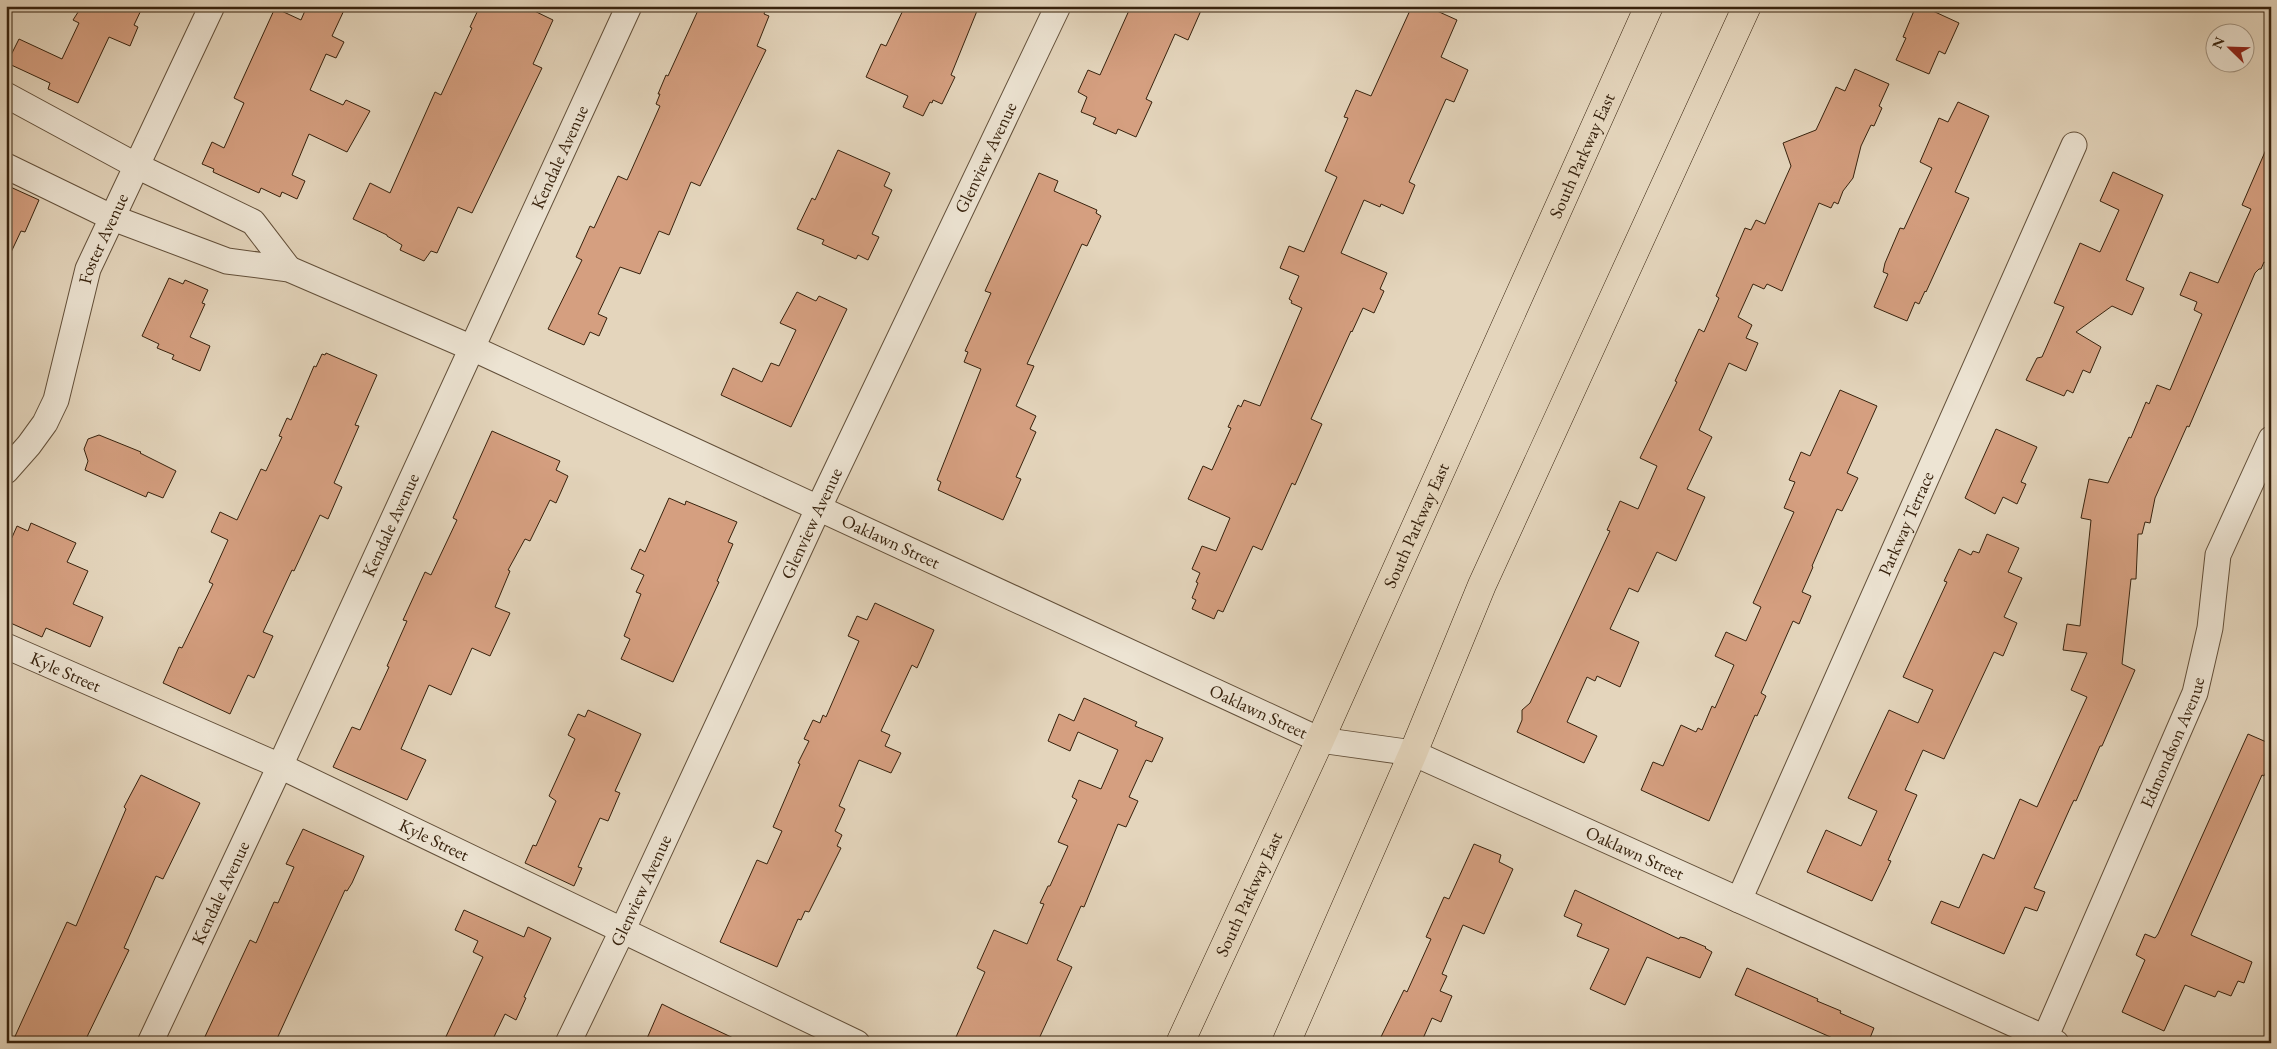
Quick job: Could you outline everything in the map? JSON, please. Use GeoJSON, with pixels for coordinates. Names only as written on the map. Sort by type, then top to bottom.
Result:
{"type":"FeatureCollection","features":[{"type":"Feature","properties":{"kind":"main road","name":"South Parkway East"},"geometry":{"type":"LineString","coordinates":[[1180,1043],[1320,740],[1649,6]]}},
{"type":"Feature","properties":{"kind":"main road"},"geometry":{"type":"LineString","coordinates":[[1286,1043],[1413,753],[1482,585],[1747,6]]}},
{"type":"Feature","properties":{"kind":"street","name":"Foster Avenue"},"geometry":{"type":"LineString","coordinates":[[6,471],[34,438],[56,400],[88,269],[212,6]]}},
{"type":"Feature","properties":{"kind":"street","name":"Kendale Avenue"},"geometry":{"type":"LineString","coordinates":[[150,1043],[280,766],[629,6]]}},
{"type":"Feature","properties":{"kind":"street","name":"Glenview Avenue"},"geometry":{"type":"LineString","coordinates":[[568,1043],[818,509],[1058,6]]}},
{"type":"Feature","properties":{"kind":"street"},"geometry":{"type":"LineString","coordinates":[[6,95],[137,166],[253,222],[289,269]]}},
{"type":"Feature","properties":{"kind":"street","name":"Parkway Terrace"},"geometry":{"type":"LineString","coordinates":[[1739,900],[2074,146]]}},
{"type":"Feature","properties":{"kind":"street"},"geometry":{"type":"LineString","coordinates":[[6,166],[113,218],[227,260],[289,269]]}},
{"type":"Feature","properties":{"kind":"street","name":"Oaklawn Street"},"geometry":{"type":"LineString","coordinates":[[289,269],[472,348],[1320,740],[1413,753],[2051,1040]]}},
{"type":"Feature","properties":{"kind":"street","name":"Edmondson Avenue"},"geometry":{"type":"LineString","coordinates":[[2051,1040],[2195,693],[2210,628],[2218,555],[2271,439]]}},
{"type":"Feature","properties":{"kind":"street","name":"Kyle Street"},"geometry":{"type":"LineString","coordinates":[[6,646],[280,766],[857,1043]]}},
{"type":"Feature","properties":{"kind":"building"},"geometry":{"type":"Polygon","coordinates":[[[82,6],[143,6],[134,25],[138,27],[130,46],[109,37],[78,103],[48,89],[50,83],[7,63],[19,39],[62,59],[79,23],[73,20],[82,6]]]}},
{"type":"Feature","properties":{"kind":"building"},"geometry":{"type":"Polygon","coordinates":[[[307,6],[346,6],[332,36],[344,42],[336,58],[326,54],[310,90],[343,105],[346,100],[370,111],[347,152],[309,134],[292,175],[305,181],[297,199],[282,192],[280,197],[261,188],[259,193],[213,172],[214,169],[202,164],[212,142],[224,148],[244,103],[234,98],[275,8],[301,20],[307,6]]]}},
{"type":"Feature","properties":{"kind":"building"},"geometry":{"type":"Polygon","coordinates":[[[480,6],[524,6],[553,20],[533,64],[542,68],[472,213],[458,207],[437,253],[431,251],[424,261],[400,250],[402,245],[387,235],[353,219],[370,183],[390,193],[435,92],[441,95],[472,28],[470,27],[480,6]]]}},
{"type":"Feature","properties":{"kind":"building"},"geometry":{"type":"Polygon","coordinates":[[[700,6],[767,6],[764,14],[769,16],[757,46],[766,50],[700,186],[691,182],[669,235],[659,231],[640,274],[620,267],[598,314],[607,318],[599,336],[590,332],[584,345],[548,329],[582,260],[576,257],[590,226],[594,228],[618,176],[627,180],[660,106],[656,104],[660,94],[658,94],[700,6]]]}},
{"type":"Feature","properties":{"kind":"building"},"geometry":{"type":"Polygon","coordinates":[[[905,6],[979,6],[951,75],[955,77],[942,104],[933,100],[923,116],[903,107],[908,96],[866,77],[881,44],[886,46],[905,6]]]}},
{"type":"Feature","properties":{"kind":"building"},"geometry":{"type":"Polygon","coordinates":[[[1131,6],[1203,6],[1188,40],[1175,34],[1146,99],[1152,102],[1136,137],[1118,129],[1116,134],[1093,124],[1096,118],[1081,112],[1087,97],[1078,92],[1088,70],[1100,75],[1131,6]]]}},
{"type":"Feature","properties":{"kind":"building"},"geometry":{"type":"Polygon","coordinates":[[[1412,6],[1426,6],[1457,20],[1441,57],[1468,70],[1454,102],[1446,99],[1409,182],[1415,185],[1403,214],[1381,204],[1380,207],[1364,200],[1341,253],[1387,273],[1380,289],[1384,291],[1374,313],[1363,308],[1351,331],[1311,419],[1322,424],[1295,485],[1292,483],[1262,550],[1253,546],[1223,612],[1218,610],[1214,619],[1192,609],[1196,600],[1192,598],[1200,573],[1192,569],[1202,546],[1216,551],[1230,518],[1188,499],[1203,466],[1212,470],[1231,428],[1228,427],[1238,405],[1241,407],[1244,400],[1260,406],[1302,308],[1291,303],[1292,301],[1289,299],[1299,276],[1280,268],[1289,246],[1304,252],[1337,177],[1325,171],[1348,118],[1344,117],[1356,90],[1371,96],[1412,6]]]}},
{"type":"Feature","properties":{"kind":"building"},"geometry":{"type":"Polygon","coordinates":[[[1916,6],[1922,6],[1959,23],[1945,54],[1939,51],[1929,74],[1896,60],[1906,38],[1903,37],[1916,6]]]}},
{"type":"Feature","properties":{"kind":"building"},"geometry":{"type":"Polygon","coordinates":[[[1855,69],[1889,84],[1879,106],[1882,108],[1874,126],[1871,125],[1861,146],[1853,178],[1843,191],[1838,204],[1834,202],[1831,208],[1819,203],[1782,291],[1767,284],[1764,289],[1753,284],[1738,317],[1752,325],[1746,338],[1758,343],[1746,371],[1729,363],[1699,430],[1712,437],[1687,489],[1705,497],[1676,561],[1657,552],[1638,592],[1629,588],[1610,629],[1639,642],[1620,687],[1597,676],[1595,681],[1587,677],[1567,722],[1597,736],[1584,763],[1517,732],[1522,720],[1522,710],[1530,703],[1610,531],[1607,530],[1620,501],[1638,509],[1657,466],[1640,458],[1677,382],[1675,381],[1699,329],[1704,332],[1719,298],[1716,296],[1745,228],[1751,230],[1756,220],[1765,224],[1791,166],[1783,143],[1816,130],[1836,87],[1845,91],[1855,69]]]}},
{"type":"Feature","properties":{"kind":"building"},"geometry":{"type":"Polygon","coordinates":[[[1958,102],[1989,116],[1955,192],[1969,198],[1926,292],[1919,304],[1915,302],[1907,321],[1874,307],[1888,274],[1883,272],[1885,263],[1900,228],[1904,229],[1932,168],[1920,162],[1939,118],[1948,122],[1958,102]]]}},
{"type":"Feature","properties":{"kind":"building"},"geometry":{"type":"Polygon","coordinates":[[[2271,138],[2271,266],[2264,262],[2261,269],[2255,273],[2189,427],[2187,426],[2155,498],[2150,523],[2145,522],[2142,534],[2138,534],[2136,579],[2131,579],[2122,664],[2135,670],[2102,746],[2100,746],[2076,801],[2074,800],[2071,806],[2034,888],[2045,892],[2037,911],[2025,907],[2004,954],[1931,923],[1941,901],[1959,908],[1983,854],[1994,859],[2020,799],[2037,807],[2087,697],[2071,690],[2087,653],[2063,650],[2067,624],[2080,626],[2091,520],[2081,518],[2089,479],[2108,483],[2129,437],[2131,438],[2146,402],[2149,404],[2157,385],[2170,390],[2202,314],[2194,310],[2197,302],[2180,295],[2190,272],[2218,283],[2251,209],[2242,205],[2271,138]]]}},
{"type":"Feature","properties":{"kind":"building"},"geometry":{"type":"Polygon","coordinates":[[[838,150],[890,173],[884,186],[892,190],[872,234],[879,237],[868,260],[858,255],[856,259],[822,244],[824,240],[797,229],[812,198],[815,200],[838,150]]]}},
{"type":"Feature","properties":{"kind":"building"},"geometry":{"type":"Polygon","coordinates":[[[2113,172],[2163,195],[2126,280],[2144,288],[2132,315],[2112,306],[2076,332],[2101,347],[2090,373],[2083,370],[2073,393],[2067,390],[2064,396],[2026,380],[2037,358],[2042,357],[2064,307],[2054,303],[2080,243],[2100,252],[2119,210],[2100,201],[2113,172]]]}},
{"type":"Feature","properties":{"kind":"building"},"geometry":{"type":"Polygon","coordinates":[[[1039,173],[1058,181],[1054,191],[1097,210],[1096,213],[1101,216],[1087,246],[1082,244],[1027,364],[1034,366],[1016,406],[1036,416],[1030,429],[1036,432],[1016,477],[1021,479],[1003,520],[938,490],[941,482],[937,480],[981,369],[964,362],[968,352],[965,351],[991,293],[985,291],[1039,173]]]}},
{"type":"Feature","properties":{"kind":"building"},"geometry":{"type":"Polygon","coordinates":[[[6,185],[39,200],[25,232],[21,231],[6,263],[6,185]]]}},
{"type":"Feature","properties":{"kind":"building"},"geometry":{"type":"Polygon","coordinates":[[[169,278],[183,284],[185,280],[208,290],[202,303],[205,304],[190,337],[210,346],[200,371],[172,359],[174,355],[157,348],[159,344],[142,336],[169,278]]]}},
{"type":"Feature","properties":{"kind":"building"},"geometry":{"type":"Polygon","coordinates":[[[797,292],[816,301],[819,296],[847,309],[791,427],[721,395],[733,368],[762,382],[771,363],[779,366],[796,330],[780,323],[797,292]]]}},
{"type":"Feature","properties":{"kind":"building"},"geometry":{"type":"Polygon","coordinates":[[[326,353],[377,375],[355,425],[359,426],[334,483],[342,487],[328,519],[320,515],[294,571],[292,570],[263,632],[273,636],[254,678],[248,675],[230,714],[163,683],[179,647],[182,648],[213,584],[209,582],[228,540],[211,532],[220,512],[237,520],[261,469],[266,471],[282,437],[279,436],[287,418],[291,420],[314,366],[316,367],[322,354],[325,355],[326,353]]]}},
{"type":"Feature","properties":{"kind":"building"},"geometry":{"type":"Polygon","coordinates":[[[1840,390],[1877,406],[1847,473],[1858,478],[1842,511],[1837,509],[1812,566],[1802,592],[1811,596],[1799,624],[1793,621],[1761,693],[1766,696],[1757,716],[1755,715],[1709,821],[1641,790],[1653,762],[1663,766],[1681,725],[1696,732],[1698,728],[1702,730],[1712,706],[1715,708],[1734,665],[1715,656],[1726,632],[1746,641],[1761,607],[1753,603],[1794,512],[1784,508],[1795,482],[1789,480],[1801,452],[1810,456],[1840,390]]]}},
{"type":"Feature","properties":{"kind":"building"},"geometry":{"type":"Polygon","coordinates":[[[1996,429],[2037,447],[2021,482],[2026,484],[2017,504],[2003,497],[1995,514],[1965,498],[1996,429]]]}},
{"type":"Feature","properties":{"kind":"building"},"geometry":{"type":"Polygon","coordinates":[[[492,431],[560,461],[556,470],[568,476],[556,503],[550,500],[530,541],[525,539],[508,570],[510,571],[495,607],[510,613],[490,656],[472,648],[451,695],[429,685],[401,749],[426,760],[407,800],[333,767],[352,727],[360,730],[389,667],[387,666],[407,621],[403,620],[425,572],[431,575],[457,520],[453,518],[492,431]]]}},
{"type":"Feature","properties":{"kind":"building"},"geometry":{"type":"Polygon","coordinates":[[[99,435],[141,452],[176,471],[163,498],[148,492],[146,497],[85,470],[88,461],[84,449],[88,439],[99,435]]]}},
{"type":"Feature","properties":{"kind":"building"},"geometry":{"type":"Polygon","coordinates":[[[669,498],[685,505],[686,501],[737,522],[728,542],[733,544],[717,581],[719,582],[673,682],[621,659],[630,639],[624,636],[641,594],[636,592],[644,575],[631,569],[640,549],[645,552],[669,498]]]}},
{"type":"Feature","properties":{"kind":"building"},"geometry":{"type":"Polygon","coordinates":[[[31,523],[76,543],[67,562],[88,571],[73,604],[103,617],[90,647],[46,628],[42,637],[6,621],[6,551],[17,526],[28,531],[31,523]]]}},
{"type":"Feature","properties":{"kind":"building"},"geometry":{"type":"Polygon","coordinates":[[[1987,534],[2019,548],[2008,572],[2022,578],[2004,617],[2017,623],[2003,656],[1994,652],[1944,759],[1923,750],[1905,790],[1917,795],[1888,860],[1891,861],[1872,901],[1807,872],[1826,830],[1861,846],[1877,811],[1848,798],[1889,710],[1918,723],[1933,690],[1903,677],[1947,582],[1944,581],[1959,549],[1971,555],[1973,551],[1979,553],[1987,534]]]}},
{"type":"Feature","properties":{"kind":"building"},"geometry":{"type":"Polygon","coordinates":[[[875,603],[934,630],[917,668],[912,665],[881,731],[890,735],[885,746],[901,753],[891,773],[859,760],[839,806],[845,809],[835,831],[842,835],[837,846],[841,848],[809,912],[805,911],[801,920],[798,919],[777,967],[720,942],[757,860],[767,864],[782,831],[773,827],[800,764],[798,763],[809,741],[804,739],[813,720],[820,723],[823,715],[826,717],[859,641],[848,636],[857,616],[867,620],[875,603]]]}},
{"type":"Feature","properties":{"kind":"building"},"geometry":{"type":"Polygon","coordinates":[[[1084,698],[1137,722],[1135,726],[1163,738],[1152,762],[1146,760],[1129,797],[1138,801],[1126,827],[1118,824],[1084,907],[1081,906],[1057,960],[1072,967],[1037,1043],[969,1043],[956,1037],[985,972],[977,968],[994,930],[1027,944],[1044,904],[1040,903],[1068,846],[1058,842],[1077,800],[1072,797],[1079,780],[1101,789],[1118,750],[1078,732],[1070,751],[1048,741],[1059,714],[1074,721],[1084,698]]]}},
{"type":"Feature","properties":{"kind":"building"},"geometry":{"type":"Polygon","coordinates":[[[588,710],[641,734],[615,791],[620,793],[608,821],[600,818],[578,867],[582,868],[574,886],[525,863],[533,845],[536,846],[556,801],[549,796],[575,739],[568,735],[578,714],[585,717],[588,710]]]}},
{"type":"Feature","properties":{"kind":"building"},"geometry":{"type":"Polygon","coordinates":[[[2248,734],[2271,744],[2271,761],[2264,776],[2262,775],[2191,935],[2252,962],[2244,983],[2238,981],[2231,996],[2218,991],[2215,997],[2185,985],[2164,1031],[2122,1012],[2145,960],[2136,955],[2145,934],[2155,938],[2158,934],[2248,734]]]}},
{"type":"Feature","properties":{"kind":"building"},"geometry":{"type":"Polygon","coordinates":[[[141,775],[200,803],[163,879],[156,876],[124,948],[129,950],[84,1043],[12,1043],[67,922],[76,926],[126,809],[124,807],[141,775]]]}},
{"type":"Feature","properties":{"kind":"building"},"geometry":{"type":"Polygon","coordinates":[[[303,829],[364,856],[352,883],[347,891],[345,890],[275,1043],[202,1043],[250,940],[256,943],[274,902],[278,903],[294,867],[286,864],[303,829]]]}},
{"type":"Feature","properties":{"kind":"building"},"geometry":{"type":"Polygon","coordinates":[[[1474,844],[1501,855],[1499,862],[1513,869],[1484,934],[1463,925],[1442,974],[1447,976],[1440,991],[1452,996],[1441,1022],[1432,1018],[1421,1043],[1378,1043],[1404,990],[1407,992],[1431,939],[1426,937],[1444,897],[1449,899],[1474,844]]]}},
{"type":"Feature","properties":{"kind":"building"},"geometry":{"type":"Polygon","coordinates":[[[1575,890],[1679,939],[1680,937],[1685,938],[1706,947],[1712,952],[1700,978],[1647,957],[1625,1005],[1590,989],[1609,949],[1577,936],[1582,924],[1564,916],[1575,890]]]}},
{"type":"Feature","properties":{"kind":"building"},"geometry":{"type":"Polygon","coordinates":[[[464,910],[524,937],[528,927],[551,938],[524,997],[526,998],[516,1020],[505,1014],[491,1043],[443,1043],[483,957],[473,952],[478,941],[455,930],[464,910]]]}},
{"type":"Feature","properties":{"kind":"building"},"geometry":{"type":"Polygon","coordinates":[[[1747,968],[1818,999],[1817,1001],[1841,1011],[1840,1013],[1874,1028],[1868,1043],[1844,1043],[1735,995],[1747,968]]]}},
{"type":"Feature","properties":{"kind":"building"},"geometry":{"type":"Polygon","coordinates":[[[662,1004],[680,1013],[744,1043],[645,1043],[662,1004]]]}}]}
